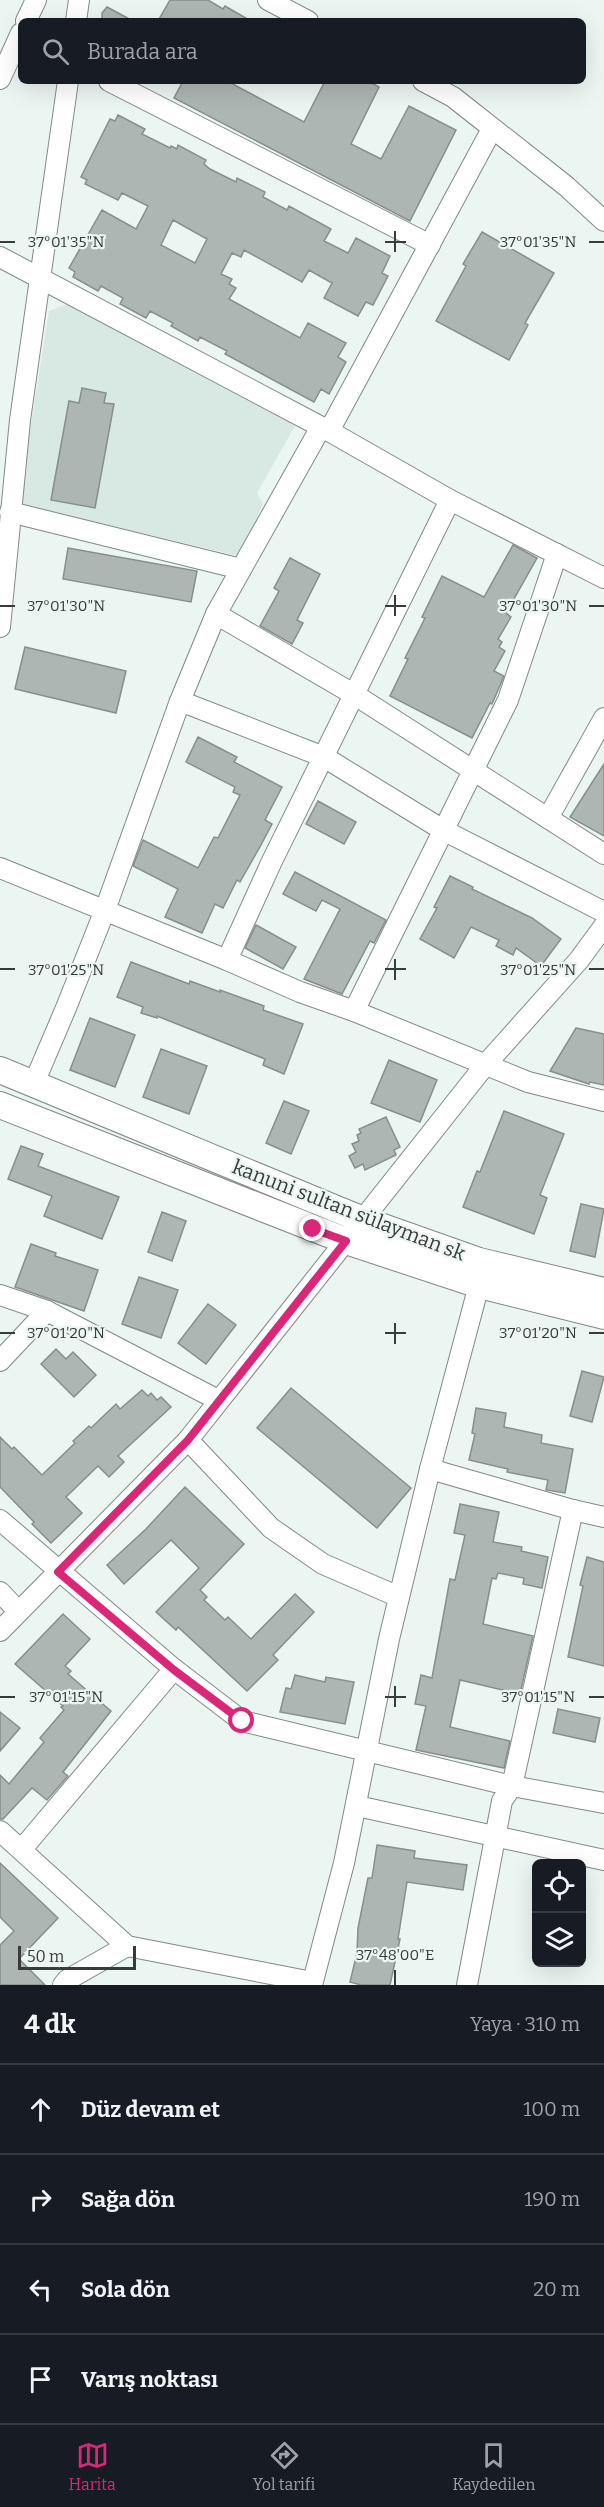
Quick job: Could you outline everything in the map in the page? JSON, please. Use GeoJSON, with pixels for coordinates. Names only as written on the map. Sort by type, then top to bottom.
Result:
{"type":"FeatureCollection","features":[{"type":"Feature","properties":{"kind":"main road","name":"kanuni sultan sülayman sk"},"geometry":{"type":"LineString","coordinates":[[0,1070],[363,1220],[479,1261],[604,1291]]}},
{"type":"Feature","properties":{"kind":"main road"},"geometry":{"type":"LineString","coordinates":[[0,1105],[346,1241],[479,1285],[604,1316]]}},
{"type":"Feature","properties":{"kind":"street"},"geometry":{"type":"LineString","coordinates":[[27,18],[36,0]]}},
{"type":"Feature","properties":{"kind":"street"},"geometry":{"type":"LineString","coordinates":[[76,18],[79,0]]}},
{"type":"Feature","properties":{"kind":"street"},"geometry":{"type":"LineString","coordinates":[[268,0],[302,18]]}},
{"type":"Feature","properties":{"kind":"street"},"geometry":{"type":"LineString","coordinates":[[0,79],[18,40]]}},
{"type":"Feature","properties":{"kind":"street"},"geometry":{"type":"LineString","coordinates":[[0,627],[10,512],[68,84]]}},
{"type":"Feature","properties":{"kind":"street"},"geometry":{"type":"LineString","coordinates":[[115,84],[430,245]]}},
{"type":"Feature","properties":{"kind":"street"},"geometry":{"type":"LineString","coordinates":[[429,84],[453,97],[566,186],[604,221]]}},
{"type":"Feature","properties":{"kind":"street"},"geometry":{"type":"LineString","coordinates":[[34,1083],[105,910],[180,701],[216,614],[430,245],[492,129]]}},
{"type":"Feature","properties":{"kind":"street"},"geometry":{"type":"LineString","coordinates":[[0,257],[325,429],[450,500],[604,578]]}},
{"type":"Feature","properties":{"kind":"street"},"geometry":{"type":"LineString","coordinates":[[227,960],[272,861],[450,500]]}},
{"type":"Feature","properties":{"kind":"street"},"geometry":{"type":"LineString","coordinates":[[10,512],[241,569]]}},
{"type":"Feature","properties":{"kind":"street"},"geometry":{"type":"LineString","coordinates":[[354,1011],[508,700],[557,554]]}},
{"type":"Feature","properties":{"kind":"street"},"geometry":{"type":"LineString","coordinates":[[216,614],[355,695],[604,854]]}},
{"type":"Feature","properties":{"kind":"street"},"geometry":{"type":"LineString","coordinates":[[180,701],[324,758],[443,830],[604,912]]}},
{"type":"Feature","properties":{"kind":"street"},"geometry":{"type":"LineString","coordinates":[[548,818],[604,718]]}},
{"type":"Feature","properties":{"kind":"street"},"geometry":{"type":"LineString","coordinates":[[0,868],[300,992],[354,1011],[528,1082],[604,1101]]}},
{"type":"Feature","properties":{"kind":"street"},"geometry":{"type":"LineString","coordinates":[[0,1631],[188,1440],[486,1064],[579,960],[604,927]]}},
{"type":"Feature","properties":{"kind":"street"},"geometry":{"type":"LineString","coordinates":[[0,1831],[127,1946],[312,1983],[357,1806],[399,1597],[479,1285]]}},
{"type":"Feature","properties":{"kind":"street"},"geometry":{"type":"LineString","coordinates":[[0,1294],[47,1311],[218,1401]]}},
{"type":"Feature","properties":{"kind":"street"},"geometry":{"type":"LineString","coordinates":[[0,1361],[47,1311]]}},
{"type":"Feature","properties":{"kind":"street"},"geometry":{"type":"LineString","coordinates":[[188,1440],[272,1528],[323,1564],[399,1597]]}},
{"type":"Feature","properties":{"kind":"street"},"geometry":{"type":"LineString","coordinates":[[430,1469],[604,1517]]}},
{"type":"Feature","properties":{"kind":"street"},"geometry":{"type":"LineString","coordinates":[[467,1985],[502,1801],[512,1786],[573,1510]]}},
{"type":"Feature","properties":{"kind":"street"},"geometry":{"type":"LineString","coordinates":[[0,1520],[174,1670],[242,1721],[512,1786],[604,1803]]}},
{"type":"Feature","properties":{"kind":"street"},"geometry":{"type":"LineString","coordinates":[[0,1592],[18,1611]]}},
{"type":"Feature","properties":{"kind":"street"},"geometry":{"type":"LineString","coordinates":[[22,1849],[174,1670]]}},
{"type":"Feature","properties":{"kind":"street"},"geometry":{"type":"LineString","coordinates":[[357,1806],[604,1860]]}},
{"type":"Feature","properties":{"kind":"street"},"geometry":{"type":"LineString","coordinates":[[63,1985],[127,1946]]}},
{"type":"Feature","properties":{"kind":"shaded area"},"geometry":{"type":"Polygon","coordinates":[[[70,303],[296,424],[257,493],[263,504],[239,556],[18,504],[49,311],[70,303]]]}},
{"type":"Feature","properties":{"kind":"building"},"geometry":{"type":"Polygon","coordinates":[[[170,0],[208,0],[223,9],[225,6],[246,18],[160,18],[170,0]]]}},
{"type":"Feature","properties":{"kind":"building"},"geometry":{"type":"Polygon","coordinates":[[[107,7],[127,18],[102,18],[102,13],[107,7]]]}},
{"type":"Feature","properties":{"kind":"building"},"geometry":{"type":"Polygon","coordinates":[[[181,84],[233,84],[304,122],[323,84],[374,84],[379,87],[351,144],[381,159],[409,106],[456,130],[410,221],[174,98],[181,84]]]}},
{"type":"Feature","properties":{"kind":"building"},"geometry":{"type":"Polygon","coordinates":[[[118,115],[145,129],[142,134],[170,148],[171,146],[177,149],[178,145],[206,160],[204,164],[210,169],[236,182],[237,178],[265,192],[263,197],[287,210],[289,206],[331,229],[324,241],[348,253],[356,238],[390,256],[382,273],[388,276],[373,305],[366,302],[358,316],[324,298],[332,283],[309,270],[302,282],[244,250],[241,257],[232,253],[221,274],[232,279],[229,284],[236,288],[229,299],[300,338],[308,323],[346,343],[338,357],[346,362],[329,394],[321,389],[314,402],[225,354],[227,351],[200,337],[198,341],[171,326],[173,323],[150,311],[146,318],[120,304],[123,298],[101,286],[98,291],[73,277],[75,272],[69,268],[102,210],[136,229],[148,206],[122,193],[118,200],[85,184],[87,180],[81,177],[110,119],[115,121],[118,115]],[[173,220],[161,245],[195,263],[207,239],[173,220]]]}},
{"type":"Feature","properties":{"kind":"building"},"geometry":{"type":"Polygon","coordinates":[[[482,232],[554,273],[525,323],[528,325],[509,360],[436,321],[466,266],[463,264],[482,232]]]}},
{"type":"Feature","properties":{"kind":"building"},"geometry":{"type":"Polygon","coordinates":[[[82,388],[106,393],[104,403],[114,404],[95,508],[51,500],[69,401],[79,403],[82,388]]]}},
{"type":"Feature","properties":{"kind":"building"},"geometry":{"type":"Polygon","coordinates":[[[513,545],[537,558],[506,613],[511,617],[498,639],[502,642],[499,647],[505,651],[494,671],[504,676],[492,704],[490,703],[472,738],[390,696],[408,659],[405,658],[425,618],[422,617],[442,576],[484,597],[513,545]]]}},
{"type":"Feature","properties":{"kind":"building"},"geometry":{"type":"Polygon","coordinates":[[[68,548],[197,571],[191,602],[63,579],[68,548]]]}},
{"type":"Feature","properties":{"kind":"building"},"geometry":{"type":"Polygon","coordinates":[[[290,558],[320,574],[297,620],[303,623],[292,644],[260,626],[279,591],[274,588],[290,558]]]}},
{"type":"Feature","properties":{"kind":"building"},"geometry":{"type":"Polygon","coordinates":[[[25,647],[126,671],[116,713],[15,689],[25,647]]]}},
{"type":"Feature","properties":{"kind":"building"},"geometry":{"type":"Polygon","coordinates":[[[198,737],[237,757],[234,762],[282,787],[265,820],[272,824],[261,845],[240,882],[237,880],[223,908],[215,904],[202,933],[165,917],[178,889],[133,866],[143,840],[198,868],[214,837],[218,838],[240,795],[233,792],[235,787],[186,762],[198,737]]]}},
{"type":"Feature","properties":{"kind":"building"},"geometry":{"type":"Polygon","coordinates":[[[604,764],[604,836],[570,817],[604,764]]]}},
{"type":"Feature","properties":{"kind":"building"},"geometry":{"type":"Polygon","coordinates":[[[318,801],[356,822],[344,844],[306,824],[318,801]]]}},
{"type":"Feature","properties":{"kind":"building"},"geometry":{"type":"Polygon","coordinates":[[[295,872],[386,920],[374,943],[370,941],[342,994],[304,979],[340,909],[322,900],[316,911],[283,894],[295,872]]]}},
{"type":"Feature","properties":{"kind":"building"},"geometry":{"type":"Polygon","coordinates":[[[450,876],[532,918],[561,939],[541,966],[516,948],[513,955],[496,946],[499,940],[471,927],[454,958],[420,939],[437,908],[434,907],[450,876]]]}},
{"type":"Feature","properties":{"kind":"building"},"geometry":{"type":"Polygon","coordinates":[[[256,925],[296,947],[283,969],[245,948],[256,925]]]}},
{"type":"Feature","properties":{"kind":"building"},"geometry":{"type":"Polygon","coordinates":[[[131,962],[189,984],[190,981],[220,992],[220,990],[264,1006],[263,1010],[303,1024],[284,1074],[263,1065],[265,1059],[157,1016],[157,1018],[141,1013],[143,1007],[117,997],[131,962]]]}},
{"type":"Feature","properties":{"kind":"building"},"geometry":{"type":"Polygon","coordinates":[[[90,1018],[135,1035],[115,1087],[70,1070],[90,1018]]]}},
{"type":"Feature","properties":{"kind":"building"},"geometry":{"type":"Polygon","coordinates":[[[576,1028],[604,1034],[604,1085],[590,1082],[589,1084],[550,1071],[576,1028]]]}},
{"type":"Feature","properties":{"kind":"building"},"geometry":{"type":"Polygon","coordinates":[[[161,1049],[207,1066],[189,1114],[143,1097],[161,1049]]]}},
{"type":"Feature","properties":{"kind":"building"},"geometry":{"type":"Polygon","coordinates":[[[389,1060],[437,1080],[420,1122],[371,1103],[389,1060]]]}},
{"type":"Feature","properties":{"kind":"building"},"geometry":{"type":"Polygon","coordinates":[[[284,1101],[309,1111],[291,1154],[266,1143],[284,1101]]]}},
{"type":"Feature","properties":{"kind":"building"},"geometry":{"type":"Polygon","coordinates":[[[504,1111],[564,1134],[540,1195],[547,1198],[534,1234],[463,1207],[477,1171],[480,1172],[504,1111]]]}},
{"type":"Feature","properties":{"kind":"building"},"geometry":{"type":"Polygon","coordinates":[[[386,1117],[400,1147],[394,1150],[396,1155],[365,1170],[363,1164],[355,1168],[349,1156],[356,1152],[352,1144],[359,1141],[357,1135],[361,1133],[359,1129],[386,1117]]]}},
{"type":"Feature","properties":{"kind":"building"},"geometry":{"type":"Polygon","coordinates":[[[21,1146],[43,1154],[38,1166],[119,1197],[102,1239],[44,1216],[52,1196],[8,1179],[21,1146]]]}},
{"type":"Feature","properties":{"kind":"building"},"geometry":{"type":"Polygon","coordinates":[[[581,1204],[604,1209],[595,1257],[570,1251],[581,1204]]]}},
{"type":"Feature","properties":{"kind":"building"},"geometry":{"type":"Polygon","coordinates":[[[162,1212],[186,1221],[172,1261],[148,1252],[162,1212]]]}},
{"type":"Feature","properties":{"kind":"building"},"geometry":{"type":"Polygon","coordinates":[[[31,1244],[56,1253],[55,1256],[98,1270],[84,1311],[15,1287],[31,1244]]]}},
{"type":"Feature","properties":{"kind":"building"},"geometry":{"type":"Polygon","coordinates":[[[139,1277],[178,1290],[161,1338],[122,1324],[139,1277]]]}},
{"type":"Feature","properties":{"kind":"building"},"geometry":{"type":"Polygon","coordinates":[[[208,1304],[236,1325],[206,1364],[178,1343],[208,1304]]]}},
{"type":"Feature","properties":{"kind":"building"},"geometry":{"type":"Polygon","coordinates":[[[56,1349],[66,1359],[73,1352],[96,1375],[74,1397],[41,1364],[56,1349]]]}},
{"type":"Feature","properties":{"kind":"building"},"geometry":{"type":"Polygon","coordinates":[[[582,1371],[604,1377],[592,1422],[570,1416],[582,1371]]]}},
{"type":"Feature","properties":{"kind":"building"},"geometry":{"type":"Polygon","coordinates":[[[291,1388],[411,1488],[377,1528],[257,1428],[291,1388]]]}},
{"type":"Feature","properties":{"kind":"building"},"geometry":{"type":"Polygon","coordinates":[[[142,1390],[148,1396],[151,1393],[157,1400],[161,1397],[171,1407],[118,1456],[124,1462],[109,1477],[98,1466],[66,1497],[82,1513],[51,1543],[0,1487],[0,1437],[12,1449],[14,1447],[42,1475],[89,1426],[91,1428],[116,1404],[120,1409],[142,1390]]]}},
{"type":"Feature","properties":{"kind":"building"},"geometry":{"type":"Polygon","coordinates":[[[476,1408],[506,1413],[504,1427],[542,1435],[541,1443],[573,1449],[565,1493],[546,1490],[548,1480],[507,1472],[508,1469],[469,1460],[475,1434],[472,1433],[476,1408]]]}},
{"type":"Feature","properties":{"kind":"building"},"geometry":{"type":"Polygon","coordinates":[[[185,1487],[244,1544],[200,1590],[207,1597],[204,1600],[225,1620],[228,1617],[251,1639],[295,1594],[314,1612],[273,1655],[278,1660],[247,1691],[178,1627],[176,1630],[156,1612],[199,1568],[171,1540],[124,1584],[107,1565],[146,1529],[185,1487]]]}},
{"type":"Feature","properties":{"kind":"building"},"geometry":{"type":"Polygon","coordinates":[[[460,1504],[499,1512],[493,1542],[522,1547],[521,1551],[548,1557],[542,1588],[523,1584],[524,1578],[498,1573],[496,1579],[492,1578],[483,1624],[533,1636],[520,1694],[460,1680],[450,1727],[510,1741],[504,1768],[416,1750],[426,1706],[415,1704],[421,1675],[432,1678],[450,1579],[455,1580],[465,1535],[454,1533],[460,1504]]]}},
{"type":"Feature","properties":{"kind":"building"},"geometry":{"type":"Polygon","coordinates":[[[587,1557],[604,1562],[604,1666],[568,1657],[587,1557]]]}},
{"type":"Feature","properties":{"kind":"building"},"geometry":{"type":"Polygon","coordinates":[[[63,1614],[90,1639],[65,1666],[71,1671],[68,1674],[111,1711],[63,1772],[68,1776],[47,1800],[32,1788],[3,1819],[0,1819],[0,1775],[9,1784],[44,1742],[40,1738],[64,1710],[61,1707],[63,1706],[15,1664],[63,1614]]]}},
{"type":"Feature","properties":{"kind":"building"},"geometry":{"type":"Polygon","coordinates":[[[295,1675],[325,1682],[326,1677],[354,1682],[345,1724],[280,1712],[286,1688],[291,1689],[295,1675]]]}},
{"type":"Feature","properties":{"kind":"building"},"geometry":{"type":"Polygon","coordinates":[[[558,1709],[600,1718],[595,1742],[553,1733],[558,1709]]]}},
{"type":"Feature","properties":{"kind":"building"},"geometry":{"type":"Polygon","coordinates":[[[0,1712],[20,1728],[0,1751],[0,1712]]]}},
{"type":"Feature","properties":{"kind":"building"},"geometry":{"type":"Polygon","coordinates":[[[377,1845],[415,1851],[414,1858],[467,1865],[463,1890],[407,1882],[398,1939],[400,1939],[390,1985],[361,1985],[350,1982],[357,1953],[358,1928],[368,1878],[372,1878],[377,1845]]]}},
{"type":"Feature","properties":{"kind":"building"},"geometry":{"type":"Polygon","coordinates":[[[0,1863],[58,1918],[19,1959],[45,1985],[0,1985],[0,1945],[14,1931],[0,1917],[0,1863]]]}},
{"type":"Feature","properties":{"kind":"route"},"geometry":{"type":"LineString","coordinates":[[242,1721],[174,1670],[58,1572],[188,1440],[346,1241],[313,1229]]}}]}
